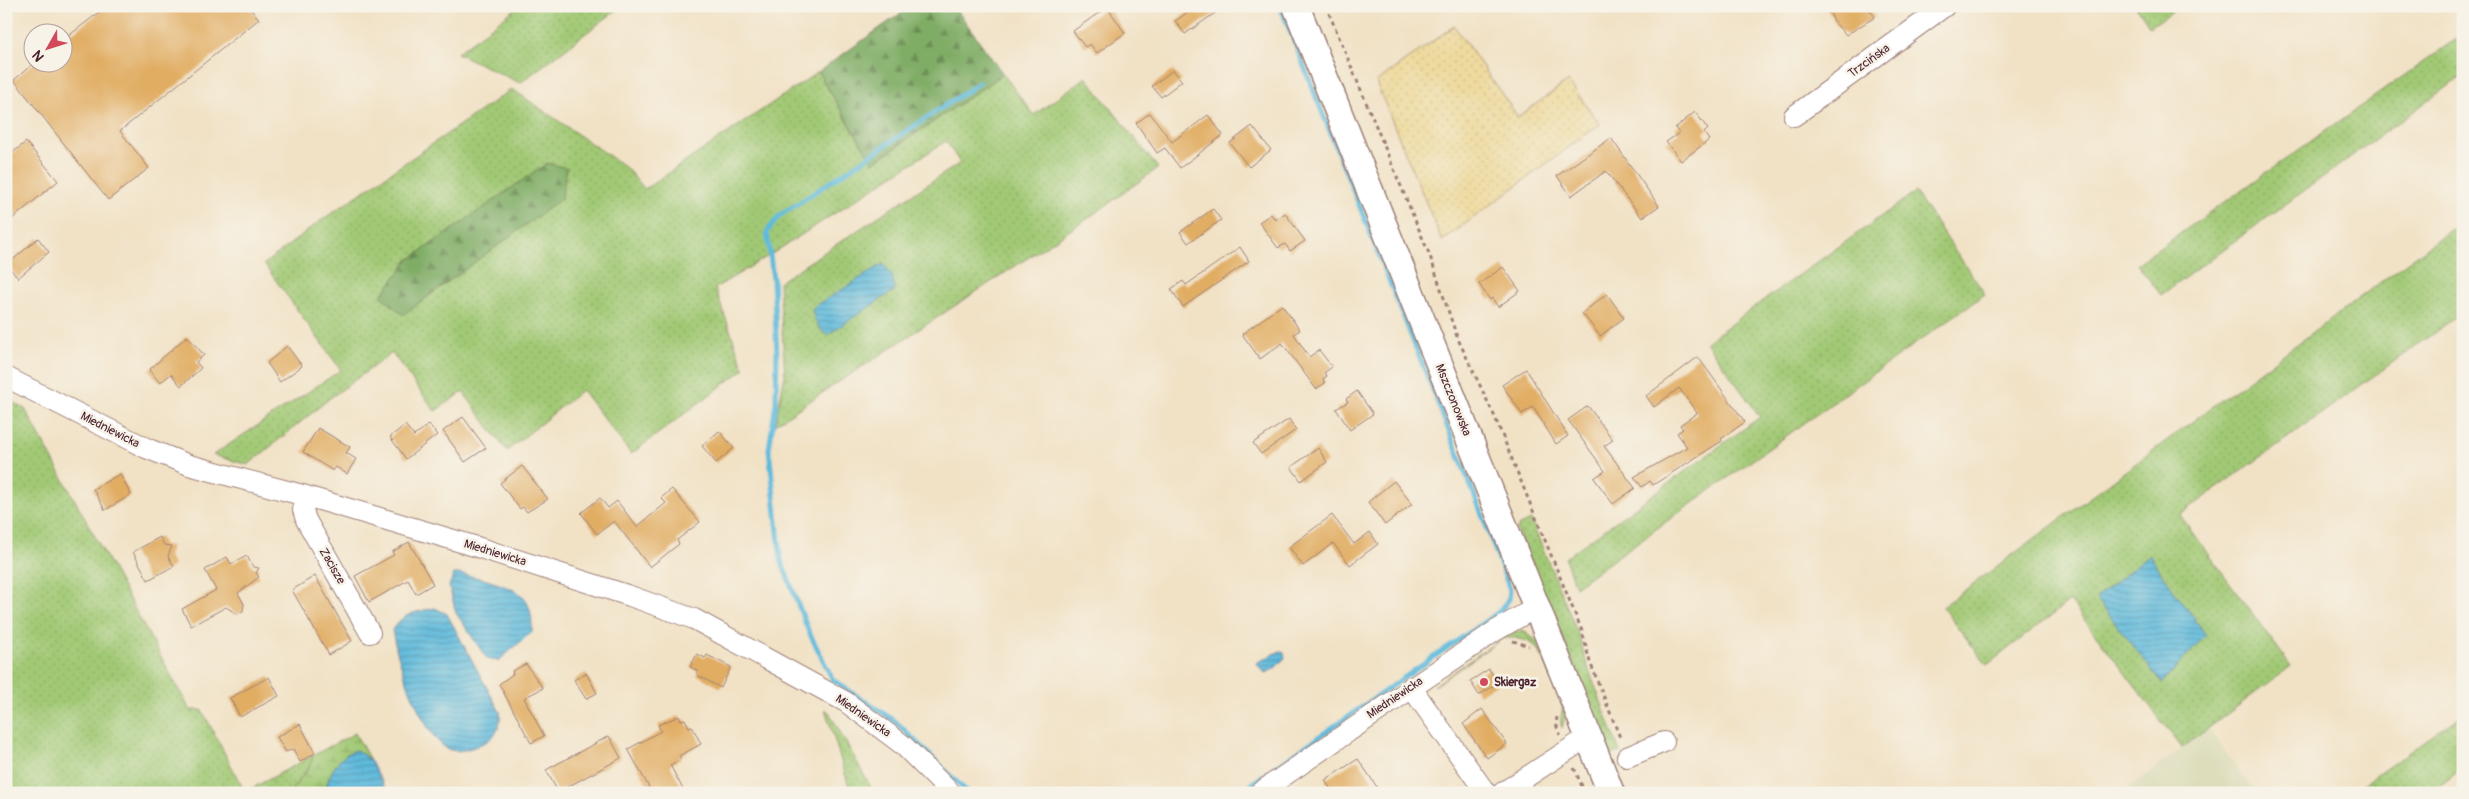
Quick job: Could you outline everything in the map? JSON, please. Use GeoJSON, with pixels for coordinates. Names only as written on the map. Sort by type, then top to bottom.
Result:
{"type":"FeatureCollection","features":[{"type":"Feature","properties":{"kind":"main road","name":"Mszczonowska"},"geometry":{"type":"LineString","coordinates":[[1296,6],[1535,608],[1611,793]]}},
{"type":"Feature","properties":{"kind":"street","name":"Trzcińska"},"geometry":{"type":"LineString","coordinates":[[1794,116],[1945,6]]}},
{"type":"Feature","properties":{"kind":"street","name":"Miedniewicka"},"geometry":{"type":"LineString","coordinates":[[6,377],[146,448],[189,465],[306,496],[474,546],[630,596],[694,619],[846,702],[903,745],[951,793]]}},
{"type":"Feature","properties":{"kind":"street","name":"Zacisze"},"geometry":{"type":"LineString","coordinates":[[306,496],[303,510],[306,520],[370,633]]}},
{"type":"Feature","properties":{"kind":"street","name":"Miedniewicka"},"geometry":{"type":"LineString","coordinates":[[1258,793],[1411,687],[1495,631],[1535,608]]}},
{"type":"Feature","properties":{"kind":"street"},"geometry":{"type":"LineString","coordinates":[[1411,687],[1486,793]]}},
{"type":"Feature","properties":{"kind":"street"},"geometry":{"type":"LineString","coordinates":[[1502,793],[1588,737]]}},
{"type":"Feature","properties":{"kind":"street"},"geometry":{"type":"LineString","coordinates":[[1627,757],[1664,742]]}},
{"type":"Feature","properties":{"kind":"path"},"geometry":{"type":"LineString","coordinates":[[1326,6],[1430,256],[1457,337],[1494,415],[1582,631],[1594,672],[1627,757]]}},
{"type":"Feature","properties":{"kind":"path"},"geometry":{"type":"LineString","coordinates":[[1507,641],[1534,649]]}},
{"type":"Feature","properties":{"kind":"path"},"geometry":{"type":"LineString","coordinates":[[1557,727],[1558,712]]}},
{"type":"Feature","properties":{"kind":"path"},"geometry":{"type":"LineString","coordinates":[[1574,767],[1585,793]]}},
{"type":"Feature","properties":{"kind":"shaded area"},"geometry":{"type":"Polygon","coordinates":[[[2208,728],[2255,793],[2122,793],[2182,748],[2208,728]]]}},
{"type":"Feature","properties":{"kind":"green space"},"geometry":{"type":"Polygon","coordinates":[[[519,6],[622,6],[520,83],[457,53],[519,6]]]}},
{"type":"Feature","properties":{"kind":"green space"},"geometry":{"type":"Polygon","coordinates":[[[911,6],[954,6],[1003,74],[873,163],[818,72],[911,6]]]}},
{"type":"Feature","properties":{"kind":"green space"},"geometry":{"type":"Polygon","coordinates":[[[2136,6],[2180,6],[2150,27],[2136,6]]]}},
{"type":"Feature","properties":{"kind":"green space"},"geometry":{"type":"Polygon","coordinates":[[[2463,34],[2463,75],[2161,295],[2137,264],[2463,34]]]}},
{"type":"Feature","properties":{"kind":"green space"},"geometry":{"type":"Polygon","coordinates":[[[818,72],[873,163],[1003,74],[1034,115],[1086,77],[1158,168],[1090,217],[775,424],[785,375],[779,282],[960,163],[946,141],[775,252],[715,288],[744,369],[631,454],[582,390],[507,451],[463,392],[435,411],[392,353],[330,398],[248,465],[213,455],[341,370],[264,264],[319,222],[512,89],[624,166],[645,189],[818,72]]]}},
{"type":"Feature","properties":{"kind":"green space"},"geometry":{"type":"Polygon","coordinates":[[[547,163],[567,168],[561,199],[403,315],[381,296],[407,261],[547,163]]]}},
{"type":"Feature","properties":{"kind":"green space"},"geometry":{"type":"Polygon","coordinates":[[[1915,192],[1985,294],[1575,587],[1565,558],[1760,417],[1706,342],[1915,192]]]}},
{"type":"Feature","properties":{"kind":"green space"},"geometry":{"type":"Polygon","coordinates":[[[2463,221],[2463,312],[2180,515],[2291,666],[2182,748],[2070,601],[1987,665],[1942,607],[2463,221]]]}},
{"type":"Feature","properties":{"kind":"green space"},"geometry":{"type":"Polygon","coordinates":[[[6,399],[25,409],[190,710],[202,710],[245,792],[314,755],[308,769],[289,793],[8,793],[6,399]]]}},
{"type":"Feature","properties":{"kind":"green space"},"geometry":{"type":"Polygon","coordinates":[[[1531,520],[1579,636],[1587,665],[1620,752],[1606,757],[1572,660],[1517,530],[1519,525],[1531,520]]]}},
{"type":"Feature","properties":{"kind":"green space"},"geometry":{"type":"Polygon","coordinates":[[[1512,631],[1525,632],[1537,641],[1548,668],[1530,639],[1530,642],[1515,638],[1503,638],[1434,686],[1512,631]]]}},
{"type":"Feature","properties":{"kind":"green space"},"geometry":{"type":"Polygon","coordinates":[[[1560,699],[1566,714],[1562,728],[1562,708],[1560,699]]]}},
{"type":"Feature","properties":{"kind":"green space"},"geometry":{"type":"Polygon","coordinates":[[[825,709],[829,712],[874,793],[851,793],[825,709]]]}},
{"type":"Feature","properties":{"kind":"green space"},"geometry":{"type":"Polygon","coordinates":[[[2463,714],[2463,768],[2430,793],[2351,793],[2463,714]]]}},
{"type":"Feature","properties":{"kind":"green space"},"geometry":{"type":"Polygon","coordinates":[[[355,733],[370,760],[356,750],[327,783],[325,793],[289,793],[308,769],[314,755],[355,733]]]}},
{"type":"Feature","properties":{"kind":"sand"},"geometry":{"type":"Polygon","coordinates":[[[1454,26],[1518,117],[1568,81],[1600,124],[1442,241],[1376,82],[1454,26]]]}},
{"type":"Feature","properties":{"kind":"water"},"geometry":{"type":"Polygon","coordinates":[[[883,264],[893,278],[895,290],[827,335],[824,333],[814,317],[812,310],[814,307],[883,264]]]}},
{"type":"Feature","properties":{"kind":"water"},"geometry":{"type":"Polygon","coordinates":[[[2149,555],[2206,635],[2162,683],[2096,598],[2149,555]]]}},
{"type":"Feature","properties":{"kind":"water"},"geometry":{"type":"Polygon","coordinates":[[[454,574],[479,578],[499,584],[516,591],[525,599],[531,617],[532,632],[498,661],[487,659],[456,613],[449,586],[454,574]]]}},
{"type":"Feature","properties":{"kind":"water"},"geometry":{"type":"Polygon","coordinates":[[[435,608],[447,614],[500,712],[499,725],[494,735],[487,741],[472,748],[451,750],[437,740],[419,711],[405,676],[395,643],[392,630],[396,624],[410,614],[435,608]]]}},
{"type":"Feature","properties":{"kind":"water"},"geometry":{"type":"Polygon","coordinates":[[[1280,651],[1284,653],[1285,658],[1274,669],[1265,673],[1256,663],[1280,651]]]}},
{"type":"Feature","properties":{"kind":"water"},"geometry":{"type":"Polygon","coordinates":[[[356,750],[370,760],[388,793],[325,793],[331,773],[339,761],[356,750]]]}},
{"type":"Feature","properties":{"kind":"building"},"geometry":{"type":"Polygon","coordinates":[[[107,6],[248,6],[259,19],[120,131],[149,168],[108,200],[14,80],[23,72],[72,72],[72,33],[107,6]]]}},
{"type":"Feature","properties":{"kind":"building"},"geometry":{"type":"Polygon","coordinates":[[[1197,6],[1225,6],[1185,34],[1175,21],[1197,6]]]}},
{"type":"Feature","properties":{"kind":"building"},"geometry":{"type":"Polygon","coordinates":[[[1826,6],[1867,6],[1875,17],[1846,35],[1835,23],[1826,6]]]}},
{"type":"Feature","properties":{"kind":"building"},"geometry":{"type":"Polygon","coordinates":[[[1107,7],[1125,33],[1097,53],[1090,44],[1085,47],[1073,31],[1107,7]]]}},
{"type":"Feature","properties":{"kind":"building"},"geometry":{"type":"Polygon","coordinates":[[[1173,70],[1182,81],[1161,97],[1152,86],[1173,70]]]}},
{"type":"Feature","properties":{"kind":"building"},"geometry":{"type":"Polygon","coordinates":[[[1695,112],[1708,129],[1704,133],[1709,140],[1681,161],[1666,142],[1679,133],[1675,128],[1695,112]]]}},
{"type":"Feature","properties":{"kind":"building"},"geometry":{"type":"Polygon","coordinates":[[[1150,113],[1172,142],[1208,115],[1223,135],[1180,168],[1165,148],[1157,153],[1136,123],[1150,113]]]}},
{"type":"Feature","properties":{"kind":"building"},"geometry":{"type":"Polygon","coordinates":[[[1252,126],[1271,150],[1249,167],[1230,143],[1252,126]]]}},
{"type":"Feature","properties":{"kind":"building"},"geometry":{"type":"Polygon","coordinates":[[[1611,138],[1659,206],[1642,218],[1606,171],[1571,196],[1557,176],[1611,138]]]}},
{"type":"Feature","properties":{"kind":"building"},"geometry":{"type":"Polygon","coordinates":[[[26,142],[58,181],[6,224],[6,158],[26,142]]]}},
{"type":"Feature","properties":{"kind":"building"},"geometry":{"type":"Polygon","coordinates":[[[1213,209],[1221,220],[1188,243],[1180,232],[1213,209]]]}},
{"type":"Feature","properties":{"kind":"building"},"geometry":{"type":"Polygon","coordinates":[[[1285,213],[1305,241],[1290,251],[1285,244],[1278,248],[1259,222],[1271,214],[1275,220],[1285,213]]]}},
{"type":"Feature","properties":{"kind":"building"},"geometry":{"type":"Polygon","coordinates":[[[38,238],[49,252],[18,278],[7,265],[38,238]]]}},
{"type":"Feature","properties":{"kind":"building"},"geometry":{"type":"Polygon","coordinates":[[[1240,247],[1249,261],[1183,307],[1171,289],[1183,281],[1186,285],[1240,247]]]}},
{"type":"Feature","properties":{"kind":"building"},"geometry":{"type":"Polygon","coordinates":[[[1503,267],[1520,291],[1498,307],[1492,298],[1490,300],[1479,284],[1503,267]]]}},
{"type":"Feature","properties":{"kind":"building"},"geometry":{"type":"Polygon","coordinates":[[[1607,294],[1624,318],[1600,336],[1582,313],[1607,294]]]}},
{"type":"Feature","properties":{"kind":"building"},"geometry":{"type":"Polygon","coordinates":[[[1282,305],[1300,330],[1294,334],[1309,357],[1319,350],[1332,367],[1324,373],[1327,376],[1323,379],[1325,383],[1316,389],[1282,343],[1260,359],[1242,334],[1282,305]]]}},
{"type":"Feature","properties":{"kind":"building"},"geometry":{"type":"Polygon","coordinates":[[[187,336],[204,355],[196,362],[201,368],[181,386],[171,374],[160,383],[149,370],[187,336]]]}},
{"type":"Feature","properties":{"kind":"building"},"geometry":{"type":"Polygon","coordinates":[[[287,346],[302,366],[280,382],[267,363],[287,346]]]}},
{"type":"Feature","properties":{"kind":"building"},"geometry":{"type":"Polygon","coordinates":[[[1698,357],[1745,422],[1721,439],[1722,441],[1653,485],[1650,481],[1642,487],[1634,477],[1687,447],[1677,433],[1683,429],[1680,425],[1697,413],[1679,388],[1654,407],[1646,396],[1698,357]]]}},
{"type":"Feature","properties":{"kind":"building"},"geometry":{"type":"Polygon","coordinates":[[[1526,369],[1568,436],[1556,444],[1533,407],[1522,414],[1502,385],[1526,369]]]}},
{"type":"Feature","properties":{"kind":"building"},"geometry":{"type":"Polygon","coordinates":[[[1357,391],[1373,414],[1350,430],[1336,409],[1348,402],[1346,399],[1357,391]]]}},
{"type":"Feature","properties":{"kind":"building"},"geometry":{"type":"Polygon","coordinates":[[[1588,406],[1613,440],[1604,446],[1635,488],[1613,504],[1594,478],[1605,471],[1568,420],[1588,406]]]}},
{"type":"Feature","properties":{"kind":"building"},"geometry":{"type":"Polygon","coordinates":[[[463,417],[486,448],[465,462],[443,431],[463,417]]]}},
{"type":"Feature","properties":{"kind":"building"},"geometry":{"type":"Polygon","coordinates":[[[1289,419],[1296,430],[1261,454],[1253,443],[1289,419]]]}},
{"type":"Feature","properties":{"kind":"building"},"geometry":{"type":"Polygon","coordinates":[[[429,424],[437,435],[406,459],[390,437],[405,425],[414,436],[429,424]]]}},
{"type":"Feature","properties":{"kind":"building"},"geometry":{"type":"Polygon","coordinates":[[[318,428],[350,447],[346,453],[356,459],[347,474],[336,467],[333,471],[303,452],[318,428]]]}},
{"type":"Feature","properties":{"kind":"building"},"geometry":{"type":"Polygon","coordinates":[[[719,431],[734,448],[716,463],[702,446],[719,431]]]}},
{"type":"Feature","properties":{"kind":"building"},"geometry":{"type":"Polygon","coordinates":[[[1318,448],[1327,462],[1301,481],[1291,467],[1318,448]]]}},
{"type":"Feature","properties":{"kind":"building"},"geometry":{"type":"Polygon","coordinates":[[[522,466],[548,499],[527,512],[523,507],[520,509],[500,483],[522,466]]]}},
{"type":"Feature","properties":{"kind":"building"},"geometry":{"type":"Polygon","coordinates":[[[120,474],[131,495],[105,510],[93,489],[120,474]]]}},
{"type":"Feature","properties":{"kind":"building"},"geometry":{"type":"Polygon","coordinates":[[[1394,481],[1412,504],[1385,525],[1368,502],[1394,481]]]}},
{"type":"Feature","properties":{"kind":"building"},"geometry":{"type":"Polygon","coordinates":[[[672,489],[700,522],[677,540],[679,544],[650,567],[614,521],[597,534],[581,513],[600,498],[608,508],[617,501],[637,527],[666,503],[661,498],[672,489]]]}},
{"type":"Feature","properties":{"kind":"building"},"geometry":{"type":"Polygon","coordinates":[[[1332,515],[1354,544],[1370,532],[1378,544],[1350,565],[1333,543],[1303,566],[1289,547],[1332,515]]]}},
{"type":"Feature","properties":{"kind":"building"},"geometry":{"type":"Polygon","coordinates":[[[160,537],[164,545],[172,546],[168,556],[174,566],[148,580],[133,552],[160,537]]]}},
{"type":"Feature","properties":{"kind":"building"},"geometry":{"type":"Polygon","coordinates":[[[409,542],[433,584],[416,594],[408,580],[369,602],[355,576],[394,555],[392,552],[409,542]]]}},
{"type":"Feature","properties":{"kind":"building"},"geometry":{"type":"Polygon","coordinates":[[[247,556],[253,567],[259,568],[256,573],[259,577],[238,593],[244,604],[243,611],[237,614],[226,607],[191,626],[182,609],[216,590],[205,570],[227,557],[231,564],[247,556]]]}},
{"type":"Feature","properties":{"kind":"building"},"geometry":{"type":"Polygon","coordinates":[[[315,576],[352,641],[329,655],[292,590],[315,576]]]}},
{"type":"Feature","properties":{"kind":"building"},"geometry":{"type":"Polygon","coordinates":[[[697,654],[705,658],[707,655],[731,667],[721,688],[697,675],[698,671],[690,667],[697,654]]]}},
{"type":"Feature","properties":{"kind":"building"},"geometry":{"type":"Polygon","coordinates":[[[526,664],[543,688],[524,698],[544,736],[531,743],[499,684],[513,674],[512,671],[526,664]]]}},
{"type":"Feature","properties":{"kind":"building","name":"Skiergaz"},"geometry":{"type":"Polygon","coordinates":[[[1489,669],[1498,683],[1479,695],[1470,681],[1489,669]]]}},
{"type":"Feature","properties":{"kind":"building"},"geometry":{"type":"Polygon","coordinates":[[[586,673],[597,693],[586,699],[574,680],[586,673]]]}},
{"type":"Feature","properties":{"kind":"building"},"geometry":{"type":"Polygon","coordinates":[[[269,677],[279,696],[240,717],[230,698],[269,677]]]}},
{"type":"Feature","properties":{"kind":"building"},"geometry":{"type":"Polygon","coordinates":[[[1482,709],[1507,744],[1487,758],[1463,724],[1482,709]]]}},
{"type":"Feature","properties":{"kind":"building"},"geometry":{"type":"Polygon","coordinates":[[[679,716],[681,720],[685,719],[689,727],[692,726],[701,744],[679,756],[681,759],[670,765],[685,793],[652,793],[628,749],[661,731],[658,725],[679,716]]]}},
{"type":"Feature","properties":{"kind":"building"},"geometry":{"type":"Polygon","coordinates":[[[300,724],[315,753],[300,762],[293,749],[286,752],[277,737],[300,724]]]}},
{"type":"Feature","properties":{"kind":"building"},"geometry":{"type":"Polygon","coordinates":[[[609,736],[621,758],[558,792],[546,770],[609,736]]]}},
{"type":"Feature","properties":{"kind":"building"},"geometry":{"type":"Polygon","coordinates":[[[1358,759],[1381,793],[1333,793],[1325,780],[1358,759]]]}},
{"type":"Feature","properties":{"kind":"waterway"},"geometry":{"type":"LineString","coordinates":[[1238,793],[1500,611],[1509,599],[1510,590],[1480,509],[1280,6]]}},
{"type":"Feature","properties":{"kind":"waterway"},"geometry":{"type":"LineString","coordinates":[[968,793],[895,721],[833,680],[808,630],[781,560],[769,449],[776,403],[777,352],[773,279],[767,232],[779,216],[979,83]]}},
{"type":"Feature","properties":{"kind":"place","name":"Skiergaz"},"geometry":{"type":"Point","coordinates":[1484,682]}}]}
